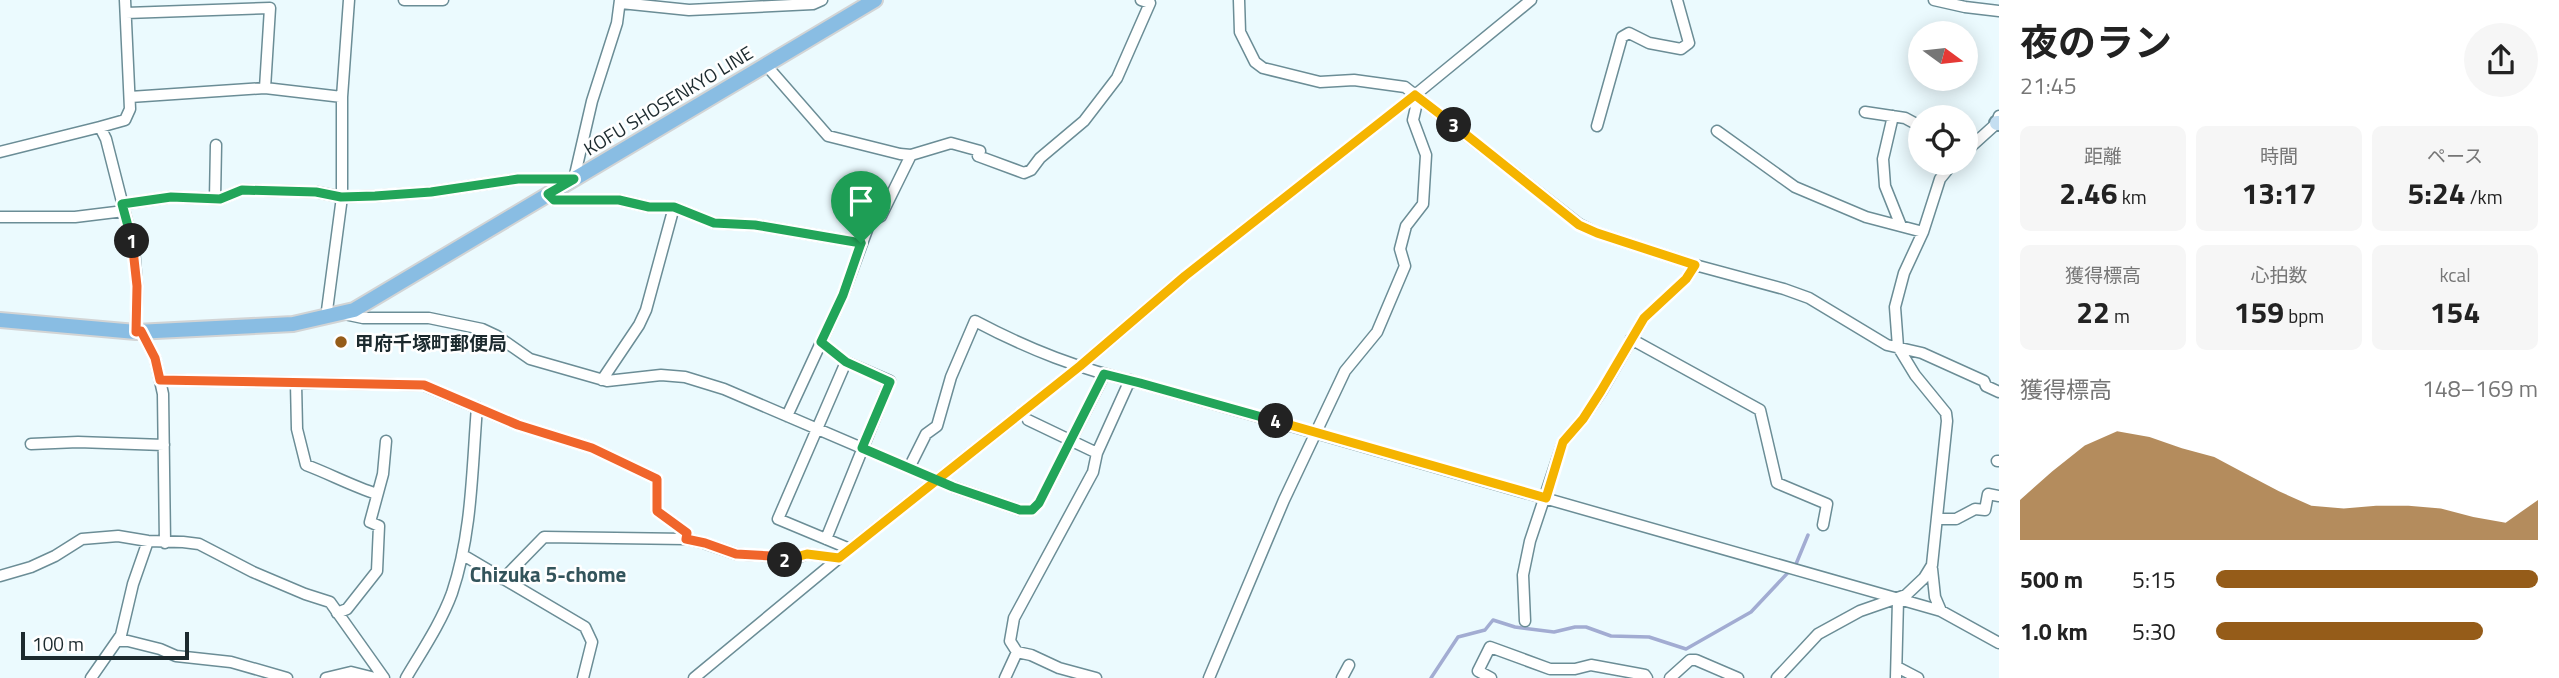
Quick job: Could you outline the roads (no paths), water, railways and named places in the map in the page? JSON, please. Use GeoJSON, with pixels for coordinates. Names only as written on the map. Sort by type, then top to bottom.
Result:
{"type":"FeatureCollection","features":[{"type":"Feature","properties":{"kind":"main road","name":"KOFU SHOSENKYO LINE"},"geometry":{"type":"LineString","coordinates":[[0,320],[139,331],[293,324],[354,310],[875,0]]}},
{"type":"Feature","properties":{"kind":"street"},"geometry":{"type":"LineString","coordinates":[[0,152],[125,120],[130,109],[130,97],[125,0]]}},
{"type":"Feature","properties":{"kind":"street"},"geometry":{"type":"LineString","coordinates":[[326,318],[341,197],[342,97],[349,0]]}},
{"type":"Feature","properties":{"kind":"street"},"geometry":{"type":"LineString","coordinates":[[404,0],[443,0]]}},
{"type":"Feature","properties":{"kind":"street"},"geometry":{"type":"LineString","coordinates":[[0,217],[75,217],[171,197],[215,199],[242,190],[316,192],[341,197],[431,192],[518,179],[574,179],[592,101],[617,23],[620,2],[689,10],[813,4],[822,0]]}},
{"type":"Feature","properties":{"kind":"street"},"geometry":{"type":"LineString","coordinates":[[766,65],[828,136],[911,155],[951,143],[980,151],[978,156],[1024,173],[1031,170],[1084,121],[1116,79],[1150,3],[1141,0]]}},
{"type":"Feature","properties":{"kind":"street"},"geometry":{"type":"LineString","coordinates":[[1239,0],[1240,32],[1255,62],[1263,68],[1320,82],[1354,80],[1405,87],[1579,225],[1695,265],[1809,298],[1887,345],[1922,353],[1984,381],[1986,386],[1999,392]]}},
{"type":"Feature","properties":{"kind":"street"},"geometry":{"type":"LineString","coordinates":[[694,678],[850,549],[1080,366],[1185,276],[1416,97],[1531,0]]}},
{"type":"Feature","properties":{"kind":"street"},"geometry":{"type":"LineString","coordinates":[[1597,126],[1622,37],[1629,33],[1649,43],[1681,49],[1689,43],[1678,0]]}},
{"type":"Feature","properties":{"kind":"street"},"geometry":{"type":"LineString","coordinates":[[1934,0],[1999,11]]}},
{"type":"Feature","properties":{"kind":"street"},"geometry":{"type":"LineString","coordinates":[[126,13],[270,8],[265,88]]}},
{"type":"Feature","properties":{"kind":"street"},"geometry":{"type":"LineString","coordinates":[[130,97],[265,88],[342,97]]}},
{"type":"Feature","properties":{"kind":"street"},"geometry":{"type":"LineString","coordinates":[[1209,678],[1283,500],[1315,432],[1345,371],[1377,332],[1405,266],[1401,249],[1406,226],[1423,204],[1426,155],[1413,120],[1416,97]]}},
{"type":"Feature","properties":{"kind":"street"},"geometry":{"type":"LineString","coordinates":[[1865,112],[1908,120]]}},
{"type":"Feature","properties":{"kind":"street"},"geometry":{"type":"LineString","coordinates":[[1893,116],[1883,159],[1885,186],[1901,226]]}},
{"type":"Feature","properties":{"kind":"street"},"geometry":{"type":"LineString","coordinates":[[1978,138],[1998,121]]}},
{"type":"Feature","properties":{"kind":"street"},"geometry":{"type":"LineString","coordinates":[[100,127],[106,139],[134,249],[139,331],[155,358],[160,380],[165,543]]}},
{"type":"Feature","properties":{"kind":"street"},"geometry":{"type":"LineString","coordinates":[[1717,131],[1795,187],[1866,217],[1923,232]]}},
{"type":"Feature","properties":{"kind":"street"},"geometry":{"type":"LineString","coordinates":[[215,199],[216,145]]}},
{"type":"Feature","properties":{"kind":"street"},"geometry":{"type":"LineString","coordinates":[[787,416],[843,295],[870,222],[881,216],[911,155]]}},
{"type":"Feature","properties":{"kind":"street"},"geometry":{"type":"LineString","coordinates":[[1941,611],[1935,597],[1932,565],[1947,421],[1945,414],[1915,375],[1898,347],[1895,307],[1904,273],[1923,232],[1943,175]]}},
{"type":"Feature","properties":{"kind":"street"},"geometry":{"type":"LineString","coordinates":[[548,194],[554,200],[619,200],[649,207],[674,207],[714,223],[755,225],[861,243]]}},
{"type":"Feature","properties":{"kind":"street"},"geometry":{"type":"LineString","coordinates":[[602,380],[639,326],[646,310],[674,207]]}},
{"type":"Feature","properties":{"kind":"street"},"geometry":{"type":"LineString","coordinates":[[1525,621],[1524,575],[1530,541],[1563,442],[1583,419],[1644,318],[1686,279],[1695,265]]}},
{"type":"Feature","properties":{"kind":"street"},"geometry":{"type":"LineString","coordinates":[[340,313],[363,318],[429,317],[482,329],[530,359],[602,380],[661,375],[685,377],[724,389],[937,480],[1020,510],[1032,510],[1039,503],[1104,374]]}},
{"type":"Feature","properties":{"kind":"street"},"geometry":{"type":"LineString","coordinates":[[909,468],[926,434],[937,426],[951,377],[975,321],[1022,346],[1104,374],[1941,611],[1997,642],[1999,652]]}},
{"type":"Feature","properties":{"kind":"street"},"geometry":{"type":"LineString","coordinates":[[1630,339],[1760,410],[1777,483],[1827,504],[1823,525]]}},
{"type":"Feature","properties":{"kind":"street"},"geometry":{"type":"LineString","coordinates":[[821,342],[846,362],[890,382],[826,539]]}},
{"type":"Feature","properties":{"kind":"street"},"geometry":{"type":"LineString","coordinates":[[846,362],[778,519],[850,549]]}},
{"type":"Feature","properties":{"kind":"street"},"geometry":{"type":"LineString","coordinates":[[160,380],[424,385],[518,425],[592,448],[657,479],[657,511],[687,533],[686,539]]}},
{"type":"Feature","properties":{"kind":"street"},"geometry":{"type":"LineString","coordinates":[[1096,678],[1017,652],[1010,641],[1014,618],[1093,472],[1097,453],[1130,380]]}},
{"type":"Feature","properties":{"kind":"street"},"geometry":{"type":"LineString","coordinates":[[296,383],[297,429],[306,465],[350,486],[377,494]]}},
{"type":"Feature","properties":{"kind":"street"},"geometry":{"type":"LineString","coordinates":[[406,678],[445,608],[463,555],[477,407]]}},
{"type":"Feature","properties":{"kind":"street"},"geometry":{"type":"LineString","coordinates":[[1028,420],[1097,453]]}},
{"type":"Feature","properties":{"kind":"street"},"geometry":{"type":"LineString","coordinates":[[337,613],[347,609],[377,571],[379,526],[370,522],[383,474],[386,441]]}},
{"type":"Feature","properties":{"kind":"street"},"geometry":{"type":"LineString","coordinates":[[31,444],[78,442],[164,445]]}},
{"type":"Feature","properties":{"kind":"street"},"geometry":{"type":"LineString","coordinates":[[1937,519],[1956,519],[1975,509],[1985,510],[1988,494],[1999,496]]}},
{"type":"Feature","properties":{"kind":"street"},"geometry":{"type":"LineString","coordinates":[[0,576],[31,567],[55,556],[82,538],[118,536],[165,543],[200,544],[253,572],[330,602],[384,678]]}},
{"type":"Feature","properties":{"kind":"street"},"geometry":{"type":"LineString","coordinates":[[503,579],[544,537],[686,539],[736,554],[771,556],[780,561],[807,554],[839,558]]}},
{"type":"Feature","properties":{"kind":"street"},"geometry":{"type":"LineString","coordinates":[[91,678],[121,635],[133,584],[148,541]]}},
{"type":"Feature","properties":{"kind":"street"},"geometry":{"type":"LineString","coordinates":[[463,555],[584,627],[592,642],[583,678]]}},
{"type":"Feature","properties":{"kind":"street"},"geometry":{"type":"LineString","coordinates":[[1777,678],[1818,634],[1833,624],[1906,595],[1924,578],[1932,565]]}},
{"type":"Feature","properties":{"kind":"street"},"geometry":{"type":"LineString","coordinates":[[1895,599],[1896,672],[1917,678]]}},
{"type":"Feature","properties":{"kind":"street"},"geometry":{"type":"LineString","coordinates":[[117,641],[160,649],[176,656],[231,662],[287,678]]}},
{"type":"Feature","properties":{"kind":"street"},"geometry":{"type":"LineString","coordinates":[[1491,678],[1478,671],[1490,647],[1550,669],[1574,673],[1591,666],[1647,678]]}},
{"type":"Feature","properties":{"kind":"street"},"geometry":{"type":"LineString","coordinates":[[1005,678],[1017,652]]}},
{"type":"Feature","properties":{"kind":"street"},"geometry":{"type":"LineString","coordinates":[[1670,678],[1690,660],[1696,660],[1738,678]]}},
{"type":"Feature","properties":{"kind":"street"},"geometry":{"type":"LineString","coordinates":[[1342,678],[1349,665]]}},
{"type":"Feature","properties":{"kind":"street"},"geometry":{"type":"LineString","coordinates":[[326,678],[351,672],[375,678]]}},
{"type":"Feature","properties":{"kind":"waterway"},"geometry":{"type":"LineString","coordinates":[[1431,678],[1458,637],[1485,630],[1493,620],[1515,627],[1554,632],[1586,627],[1611,636],[1649,637],[1686,649],[1751,612],[1796,564],[1808,535]]}},
{"type":"Feature","properties":{"kind":"place","name":"甲府千塚町郵便局"},"geometry":{"type":"Point","coordinates":[341,342]}},
{"type":"Feature","properties":{"kind":"district","name":"Chizuka 5-chome"},"geometry":{"type":"Point","coordinates":[548,574]}}]}
